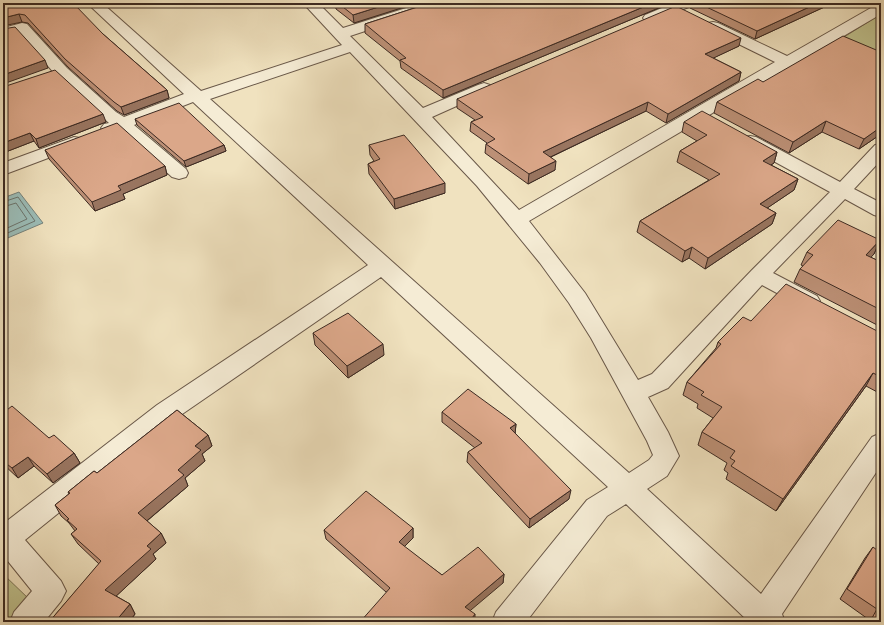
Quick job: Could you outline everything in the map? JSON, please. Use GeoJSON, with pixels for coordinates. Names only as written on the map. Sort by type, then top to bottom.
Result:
{"type":"FeatureCollection","features":[{"type":"Feature","properties":{"kind":"street"},"geometry":{"type":"LineString","coordinates":[[94,3],[628,488],[767,619],[881,444]]}},
{"type":"Feature","properties":{"kind":"street"},"geometry":{"type":"LineString","coordinates":[[310,3],[420,115],[516,220],[577,299],[601,337],[659,439],[666,456],[658,468],[597,508],[507,622]]}},
{"type":"Feature","properties":{"kind":"street"},"geometry":{"type":"LineString","coordinates":[[3,169],[347,40],[436,3]]}},
{"type":"Feature","properties":{"kind":"street"},"geometry":{"type":"LineString","coordinates":[[638,23],[678,7]]}},
{"type":"Feature","properties":{"kind":"street"},"geometry":{"type":"LineString","coordinates":[[516,220],[706,118],[787,62],[881,8]]}},
{"type":"Feature","properties":{"kind":"street"},"geometry":{"type":"LineString","coordinates":[[702,21],[787,62]]}},
{"type":"Feature","properties":{"kind":"street"},"geometry":{"type":"LineString","coordinates":[[3,33],[22,27],[54,74],[123,124],[179,172]]}},
{"type":"Feature","properties":{"kind":"street"},"geometry":{"type":"LineString","coordinates":[[420,115],[500,81]]}},
{"type":"Feature","properties":{"kind":"street"},"geometry":{"type":"LineString","coordinates":[[734,132],[881,211]]}},
{"type":"Feature","properties":{"kind":"street"},"geometry":{"type":"LineString","coordinates":[[632,393],[660,380],[881,149]]}},
{"type":"Feature","properties":{"kind":"street"},"geometry":{"type":"LineString","coordinates":[[25,622],[52,591],[5,540],[166,412],[382,266]]}},
{"type":"Feature","properties":{"kind":"street"},"geometry":{"type":"LineString","coordinates":[[759,275],[827,310]]}},
{"type":"Feature","properties":{"kind":"green space"},"geometry":{"type":"Polygon","coordinates":[[[881,14],[881,54],[844,37],[881,14]]]}},
{"type":"Feature","properties":{"kind":"green space"},"geometry":{"type":"Polygon","coordinates":[[[3,574],[30,600],[10,622],[3,622],[3,574]]]}},
{"type":"Feature","properties":{"kind":"water"},"geometry":{"type":"Polygon","coordinates":[[[19,192],[43,223],[3,240],[3,198],[19,192]]]}},
{"type":"Feature","properties":{"kind":"building"},"geometry":{"type":"Polygon","coordinates":[[[3,3],[73,3],[103,34],[167,90],[121,107],[65,59],[25,15],[19,14],[3,18],[3,3]]]}},
{"type":"Feature","properties":{"kind":"building"},"geometry":{"type":"Polygon","coordinates":[[[338,3],[391,3],[353,15],[338,3]]]}},
{"type":"Feature","properties":{"kind":"building"},"geometry":{"type":"Polygon","coordinates":[[[430,3],[653,3],[443,90],[400,60],[406,58],[365,24],[430,3]]]}},
{"type":"Feature","properties":{"kind":"building"},"geometry":{"type":"Polygon","coordinates":[[[698,3],[818,3],[757,31],[698,3]]]}},
{"type":"Feature","properties":{"kind":"building"},"geometry":{"type":"Polygon","coordinates":[[[676,6],[741,38],[705,54],[741,72],[668,114],[648,102],[543,152],[556,161],[529,174],[486,144],[495,139],[471,122],[483,117],[457,99],[676,6]]]}},
{"type":"Feature","properties":{"kind":"building"},"geometry":{"type":"Polygon","coordinates":[[[15,27],[45,60],[3,75],[3,29],[15,27]]]}},
{"type":"Feature","properties":{"kind":"building"},"geometry":{"type":"Polygon","coordinates":[[[843,36],[881,52],[881,127],[864,139],[826,121],[793,142],[717,102],[758,79],[763,82],[843,36]]]}},
{"type":"Feature","properties":{"kind":"building"},"geometry":{"type":"Polygon","coordinates":[[[55,70],[103,114],[36,139],[30,133],[3,143],[3,87],[55,70]]]}},
{"type":"Feature","properties":{"kind":"building"},"geometry":{"type":"Polygon","coordinates":[[[179,103],[224,145],[184,161],[135,119],[179,103]]]}},
{"type":"Feature","properties":{"kind":"building"},"geometry":{"type":"Polygon","coordinates":[[[702,111],[777,152],[763,161],[798,179],[760,204],[776,213],[708,258],[692,247],[685,251],[640,221],[720,174],[680,151],[707,135],[684,122],[702,111]]]}},
{"type":"Feature","properties":{"kind":"building"},"geometry":{"type":"Polygon","coordinates":[[[117,123],[165,166],[118,186],[121,190],[92,202],[45,150],[117,123]]]}},
{"type":"Feature","properties":{"kind":"building"},"geometry":{"type":"Polygon","coordinates":[[[404,135],[445,183],[394,199],[368,164],[380,159],[369,145],[404,135]]]}},
{"type":"Feature","properties":{"kind":"building"},"geometry":{"type":"Polygon","coordinates":[[[838,220],[880,240],[866,255],[881,262],[881,310],[800,269],[813,255],[807,252],[838,220]]]}},
{"type":"Feature","properties":{"kind":"building"},"geometry":{"type":"Polygon","coordinates":[[[786,284],[881,333],[881,377],[873,373],[783,499],[731,466],[735,461],[730,458],[735,451],[702,432],[722,407],[701,395],[704,392],[687,382],[721,344],[718,342],[743,317],[751,321],[786,284]]]}},
{"type":"Feature","properties":{"kind":"building"},"geometry":{"type":"Polygon","coordinates":[[[348,313],[383,344],[347,366],[313,333],[348,313]]]}},
{"type":"Feature","properties":{"kind":"building"},"geometry":{"type":"Polygon","coordinates":[[[468,389],[516,424],[510,428],[571,490],[530,519],[468,452],[482,443],[442,412],[468,389]]]}},
{"type":"Feature","properties":{"kind":"building"},"geometry":{"type":"Polygon","coordinates":[[[12,406],[49,438],[54,435],[74,453],[47,474],[28,457],[12,468],[3,461],[3,413],[12,406]]]}},
{"type":"Feature","properties":{"kind":"building"},"geometry":{"type":"Polygon","coordinates":[[[177,410],[208,435],[195,446],[201,450],[178,470],[184,475],[138,513],[161,533],[147,546],[151,549],[105,590],[130,604],[115,622],[49,622],[101,561],[71,534],[77,529],[67,520],[69,519],[55,505],[70,493],[68,492],[94,471],[97,473],[177,410]]]}},
{"type":"Feature","properties":{"kind":"building"},"geometry":{"type":"Polygon","coordinates":[[[366,491],[413,528],[399,542],[442,575],[478,547],[504,574],[465,607],[475,614],[469,622],[360,622],[390,588],[324,530],[366,491]]]}},
{"type":"Feature","properties":{"kind":"building"},"geometry":{"type":"Polygon","coordinates":[[[873,547],[881,553],[881,622],[878,622],[872,618],[877,609],[847,589],[873,547]]]}}]}
